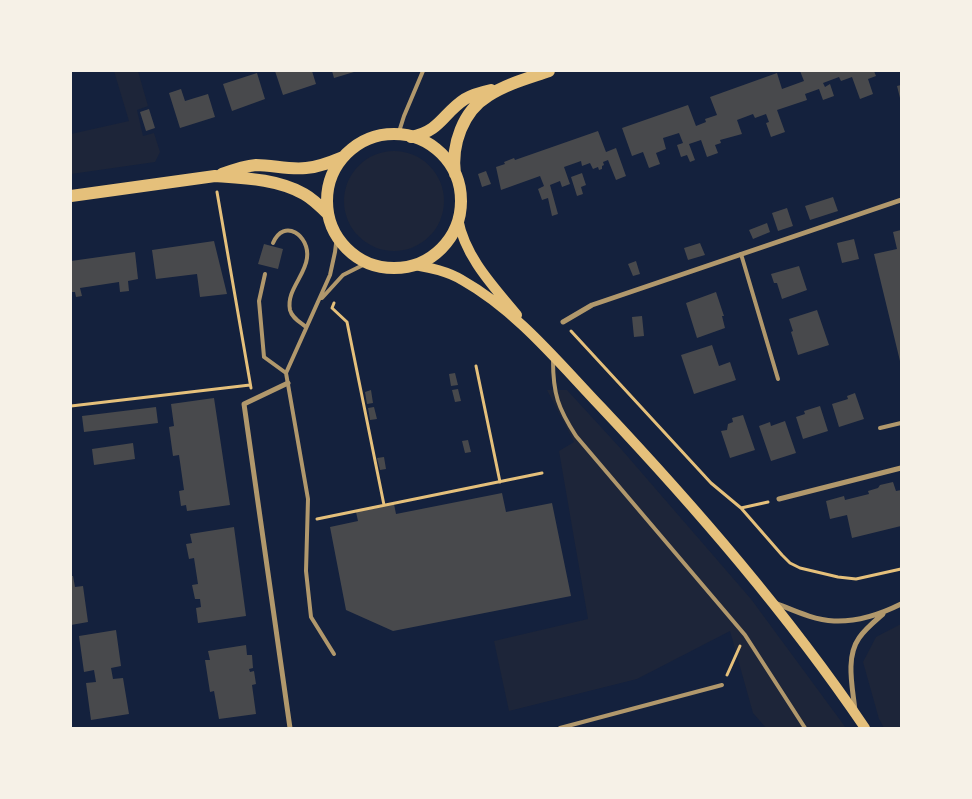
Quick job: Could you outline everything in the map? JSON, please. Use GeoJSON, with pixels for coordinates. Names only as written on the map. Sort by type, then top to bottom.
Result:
{"type":"FeatureCollection","features":[{"type":"Feature","properties":{"kind":"main road"},"geometry":{"type":"LineString","coordinates":[[503,88],[482,100],[465,122],[459,135],[455,150],[455,174],[461,196],[458,219],[451,236],[445,244],[432,257],[415,265],[396,268],[376,266],[368,263],[347,249],[337,236],[328,214],[327,196],[334,171],[345,156],[358,145],[373,138],[405,136],[432,130],[459,103],[469,96],[503,88],[549,71]]}},
{"type":"Feature","properties":{"kind":"main road"},"geometry":{"type":"LineString","coordinates":[[405,136],[427,143],[440,153],[455,174]]}},
{"type":"Feature","properties":{"kind":"main road"},"geometry":{"type":"LineString","coordinates":[[215,176],[236,168],[254,165],[308,168],[345,156]]}},
{"type":"Feature","properties":{"kind":"main road"},"geometry":{"type":"LineString","coordinates":[[71,196],[215,176],[250,179],[288,187],[309,198],[328,214]]}},
{"type":"Feature","properties":{"kind":"main road"},"geometry":{"type":"LineString","coordinates":[[458,219],[463,238],[472,258],[536,339]]}},
{"type":"Feature","properties":{"kind":"main road"},"geometry":{"type":"LineString","coordinates":[[415,265],[441,271],[461,280],[500,306],[554,357],[679,492],[773,602],[856,713],[865,728]]}},
{"type":"Feature","properties":{"kind":"street"},"geometry":{"type":"LineString","coordinates":[[563,322],[592,305],[901,200]]}},
{"type":"Feature","properties":{"kind":"street"},"geometry":{"type":"LineString","coordinates":[[288,383],[244,404],[290,728]]}},
{"type":"Feature","properties":{"kind":"street"},"geometry":{"type":"LineString","coordinates":[[779,499],[901,468]]}},
{"type":"Feature","properties":{"kind":"street"},"geometry":{"type":"LineString","coordinates":[[773,602],[814,618],[833,621],[886,612]]}},
{"type":"Feature","properties":{"kind":"street"},"geometry":{"type":"LineString","coordinates":[[856,713],[852,668],[857,640],[863,632],[886,612],[901,604]]}},
{"type":"Feature","properties":{"kind":"lane"},"geometry":{"type":"LineString","coordinates":[[405,136],[404,116],[423,71]]}},
{"type":"Feature","properties":{"kind":"lane"},"geometry":{"type":"LineString","coordinates":[[273,243],[278,234],[288,230],[298,234],[306,244],[307,261],[292,292],[290,309],[292,316],[306,327]]}},
{"type":"Feature","properties":{"kind":"lane"},"geometry":{"type":"LineString","coordinates":[[334,654],[311,617],[306,571],[308,499],[286,373],[319,302],[332,267],[337,236]]}},
{"type":"Feature","properties":{"kind":"lane"},"geometry":{"type":"LineString","coordinates":[[741,254],[778,379]]}},
{"type":"Feature","properties":{"kind":"lane"},"geometry":{"type":"LineString","coordinates":[[319,302],[337,280],[355,268],[368,263]]}},
{"type":"Feature","properties":{"kind":"lane"},"geometry":{"type":"LineString","coordinates":[[265,274],[260,300],[264,357],[286,373]]}},
{"type":"Feature","properties":{"kind":"lane"},"geometry":{"type":"LineString","coordinates":[[554,357],[556,399],[576,436],[745,634],[805,728]]}},
{"type":"Feature","properties":{"kind":"lane"},"geometry":{"type":"LineString","coordinates":[[880,428],[901,423]]}},
{"type":"Feature","properties":{"kind":"lane"},"geometry":{"type":"LineString","coordinates":[[560,728],[722,685]]}},
{"type":"Feature","properties":{"kind":"path"},"geometry":{"type":"LineString","coordinates":[[215,176],[253,400]]}},
{"type":"Feature","properties":{"kind":"path"},"geometry":{"type":"LineString","coordinates":[[337,280],[344,286],[332,308],[347,322],[384,505]]}},
{"type":"Feature","properties":{"kind":"path"},"geometry":{"type":"LineString","coordinates":[[563,322],[711,484],[741,508],[790,563],[800,568],[838,577],[856,579],[901,569]]}},
{"type":"Feature","properties":{"kind":"path"},"geometry":{"type":"LineString","coordinates":[[476,366],[500,482]]}},
{"type":"Feature","properties":{"kind":"path"},"geometry":{"type":"LineString","coordinates":[[71,406],[250,385]]}},
{"type":"Feature","properties":{"kind":"path"},"geometry":{"type":"LineString","coordinates":[[308,521],[542,473]]}},
{"type":"Feature","properties":{"kind":"path"},"geometry":{"type":"LineString","coordinates":[[741,508],[779,499]]}},
{"type":"Feature","properties":{"kind":"path"},"geometry":{"type":"LineString","coordinates":[[722,685],[745,634]]}},
{"type":"Feature","properties":{"kind":"shaded area"},"geometry":{"type":"Polygon","coordinates":[[[114,71],[138,71],[148,106],[137,110],[143,136],[154,133],[160,152],[155,162],[71,174],[71,134],[129,121],[114,71]]]}},
{"type":"Feature","properties":{"kind":"shaded area"},"geometry":{"type":"Polygon","coordinates":[[[394,151],[413,154],[430,165],[441,182],[444,201],[441,220],[430,237],[413,248],[394,251],[375,248],[358,237],[347,220],[344,201],[347,182],[358,165],[375,154],[394,151]]]}},
{"type":"Feature","properties":{"kind":"shaded area"},"geometry":{"type":"Polygon","coordinates":[[[547,390],[567,390],[622,450],[751,599],[846,728],[766,728],[753,713],[730,631],[637,679],[509,711],[494,641],[588,619],[559,451],[574,442],[547,390]]]}},
{"type":"Feature","properties":{"kind":"shaded area"},"geometry":{"type":"Polygon","coordinates":[[[901,624],[901,728],[884,728],[879,719],[863,662],[876,637],[901,624]]]}},
{"type":"Feature","properties":{"kind":"building"},"geometry":{"type":"Polygon","coordinates":[[[275,71],[312,71],[316,84],[283,95],[275,71]]]}},
{"type":"Feature","properties":{"kind":"building"},"geometry":{"type":"Polygon","coordinates":[[[332,71],[354,71],[354,72],[334,78],[332,71]]]}},
{"type":"Feature","properties":{"kind":"building"},"geometry":{"type":"Polygon","coordinates":[[[800,71],[874,71],[876,76],[868,79],[873,94],[860,99],[852,77],[841,81],[839,77],[823,83],[825,87],[830,84],[834,96],[823,100],[819,89],[805,94],[807,100],[777,110],[785,132],[771,137],[766,123],[769,122],[766,114],[755,118],[753,114],[737,120],[742,134],[720,140],[721,143],[715,145],[718,153],[707,157],[701,140],[689,144],[695,160],[690,162],[687,155],[681,157],[677,145],[683,143],[679,133],[663,138],[666,149],[656,153],[660,164],[649,168],[643,152],[632,156],[622,128],[688,105],[696,126],[706,122],[705,119],[717,115],[710,97],[777,73],[782,89],[804,81],[800,71]]]}},
{"type":"Feature","properties":{"kind":"building"},"geometry":{"type":"Polygon","coordinates":[[[257,73],[265,99],[232,111],[223,84],[257,73]]]}},
{"type":"Feature","properties":{"kind":"building"},"geometry":{"type":"Polygon","coordinates":[[[901,85],[901,98],[900,98],[897,86],[901,85]]]}},
{"type":"Feature","properties":{"kind":"building"},"geometry":{"type":"Polygon","coordinates":[[[181,89],[185,101],[208,94],[215,117],[180,128],[169,93],[181,89]]]}},
{"type":"Feature","properties":{"kind":"building"},"geometry":{"type":"Polygon","coordinates":[[[149,109],[155,128],[146,131],[140,112],[149,109]]]}},
{"type":"Feature","properties":{"kind":"building"},"geometry":{"type":"Polygon","coordinates":[[[598,131],[606,152],[616,148],[626,176],[616,180],[608,160],[603,162],[602,169],[599,170],[598,167],[593,169],[590,163],[582,166],[581,161],[564,167],[570,184],[562,187],[560,181],[550,185],[558,214],[552,216],[548,198],[542,200],[538,189],[544,186],[540,176],[501,190],[496,167],[505,164],[504,162],[514,158],[515,160],[598,131]]]}},
{"type":"Feature","properties":{"kind":"building"},"geometry":{"type":"Polygon","coordinates":[[[486,171],[491,184],[482,187],[478,174],[486,171]]]}},
{"type":"Feature","properties":{"kind":"building"},"geometry":{"type":"Polygon","coordinates":[[[582,173],[586,185],[581,187],[583,194],[577,196],[571,177],[582,173]]]}},
{"type":"Feature","properties":{"kind":"building"},"geometry":{"type":"Polygon","coordinates":[[[833,197],[838,211],[810,220],[805,206],[833,197]]]}},
{"type":"Feature","properties":{"kind":"building"},"geometry":{"type":"Polygon","coordinates":[[[787,208],[793,226],[778,231],[772,213],[787,208]]]}},
{"type":"Feature","properties":{"kind":"building"},"geometry":{"type":"Polygon","coordinates":[[[767,223],[770,232],[753,239],[749,230],[767,223]]]}},
{"type":"Feature","properties":{"kind":"building"},"geometry":{"type":"Polygon","coordinates":[[[901,230],[900,361],[874,254],[897,249],[893,232],[901,230]]]}},
{"type":"Feature","properties":{"kind":"building"},"geometry":{"type":"Polygon","coordinates":[[[854,239],[859,259],[842,263],[837,243],[854,239]]]}},
{"type":"Feature","properties":{"kind":"building"},"geometry":{"type":"Polygon","coordinates":[[[214,241],[227,294],[200,297],[197,274],[156,279],[152,250],[214,241]]]}},
{"type":"Feature","properties":{"kind":"building"},"geometry":{"type":"Polygon","coordinates":[[[700,243],[705,255],[688,260],[684,248],[700,243]]]}},
{"type":"Feature","properties":{"kind":"building"},"geometry":{"type":"Polygon","coordinates":[[[264,244],[283,249],[278,269],[258,264],[264,244]]]}},
{"type":"Feature","properties":{"kind":"building"},"geometry":{"type":"Polygon","coordinates":[[[135,252],[138,279],[128,281],[129,291],[120,292],[119,282],[80,288],[82,296],[76,297],[75,292],[71,292],[71,261],[135,252]]]}},
{"type":"Feature","properties":{"kind":"building"},"geometry":{"type":"Polygon","coordinates":[[[636,261],[640,274],[633,276],[628,264],[636,261]]]}},
{"type":"Feature","properties":{"kind":"building"},"geometry":{"type":"Polygon","coordinates":[[[799,266],[807,290],[782,299],[777,283],[774,283],[771,274],[799,266]]]}},
{"type":"Feature","properties":{"kind":"building"},"geometry":{"type":"Polygon","coordinates":[[[716,292],[724,316],[722,316],[725,328],[697,338],[686,303],[716,292]]]}},
{"type":"Feature","properties":{"kind":"building"},"geometry":{"type":"Polygon","coordinates":[[[817,310],[829,345],[798,355],[789,319],[817,310]]]}},
{"type":"Feature","properties":{"kind":"building"},"geometry":{"type":"Polygon","coordinates":[[[642,316],[644,336],[634,337],[632,317],[642,316]]]}},
{"type":"Feature","properties":{"kind":"building"},"geometry":{"type":"Polygon","coordinates":[[[712,345],[719,366],[730,362],[736,380],[694,394],[681,355],[712,345]]]}},
{"type":"Feature","properties":{"kind":"building"},"geometry":{"type":"Polygon","coordinates":[[[455,373],[458,385],[451,386],[449,374],[455,373]]]}},
{"type":"Feature","properties":{"kind":"building"},"geometry":{"type":"Polygon","coordinates":[[[458,389],[461,401],[455,402],[452,390],[458,389]]]}},
{"type":"Feature","properties":{"kind":"building"},"geometry":{"type":"Polygon","coordinates":[[[371,390],[373,403],[367,404],[365,392],[371,390]]]}},
{"type":"Feature","properties":{"kind":"building"},"geometry":{"type":"Polygon","coordinates":[[[855,393],[864,419],[839,427],[832,404],[848,399],[847,396],[855,393]]]}},
{"type":"Feature","properties":{"kind":"building"},"geometry":{"type":"Polygon","coordinates":[[[214,398],[230,505],[187,511],[186,505],[181,506],[179,491],[184,490],[179,455],[173,456],[169,427],[174,426],[171,404],[214,398]]]}},
{"type":"Feature","properties":{"kind":"building"},"geometry":{"type":"Polygon","coordinates":[[[820,406],[828,431],[803,439],[796,417],[805,414],[804,411],[820,406]]]}},
{"type":"Feature","properties":{"kind":"building"},"geometry":{"type":"Polygon","coordinates":[[[156,407],[158,423],[84,432],[82,416],[156,407]]]}},
{"type":"Feature","properties":{"kind":"building"},"geometry":{"type":"Polygon","coordinates":[[[374,407],[377,419],[370,420],[368,408],[374,407]]]}},
{"type":"Feature","properties":{"kind":"building"},"geometry":{"type":"Polygon","coordinates":[[[743,415],[755,450],[730,458],[721,431],[727,430],[728,424],[733,422],[732,418],[743,415]]]}},
{"type":"Feature","properties":{"kind":"building"},"geometry":{"type":"Polygon","coordinates":[[[785,421],[796,453],[771,461],[759,426],[770,422],[771,426],[785,421]]]}},
{"type":"Feature","properties":{"kind":"building"},"geometry":{"type":"Polygon","coordinates":[[[468,440],[471,452],[465,453],[462,441],[468,440]]]}},
{"type":"Feature","properties":{"kind":"building"},"geometry":{"type":"Polygon","coordinates":[[[133,443],[135,459],[94,465],[92,449],[133,443]]]}},
{"type":"Feature","properties":{"kind":"building"},"geometry":{"type":"Polygon","coordinates":[[[384,457],[386,469],[380,470],[377,458],[384,457]]]}},
{"type":"Feature","properties":{"kind":"building"},"geometry":{"type":"Polygon","coordinates":[[[893,482],[896,491],[901,490],[901,526],[852,538],[847,515],[830,519],[826,501],[844,496],[845,500],[869,494],[868,491],[878,488],[880,485],[893,482]]]}},
{"type":"Feature","properties":{"kind":"building"},"geometry":{"type":"Polygon","coordinates":[[[502,493],[506,512],[552,503],[571,596],[393,631],[346,610],[330,527],[358,521],[356,512],[394,504],[396,514],[502,493]]]}},
{"type":"Feature","properties":{"kind":"building"},"geometry":{"type":"Polygon","coordinates":[[[234,527],[246,616],[198,623],[196,608],[201,607],[200,599],[195,599],[192,585],[198,584],[194,558],[189,559],[186,544],[192,543],[190,534],[234,527]]]}},
{"type":"Feature","properties":{"kind":"building"},"geometry":{"type":"Polygon","coordinates":[[[71,576],[73,576],[75,587],[83,586],[88,622],[71,625],[71,576]]]}},
{"type":"Feature","properties":{"kind":"building"},"geometry":{"type":"Polygon","coordinates":[[[116,630],[121,666],[111,668],[113,679],[123,678],[129,714],[91,720],[86,683],[96,682],[94,670],[84,672],[79,636],[116,630]]]}},
{"type":"Feature","properties":{"kind":"building"},"geometry":{"type":"Polygon","coordinates":[[[246,645],[247,655],[252,655],[253,668],[249,669],[250,672],[254,671],[256,684],[252,685],[256,714],[219,719],[214,691],[210,692],[205,660],[210,660],[208,651],[246,645]]]}}]}
